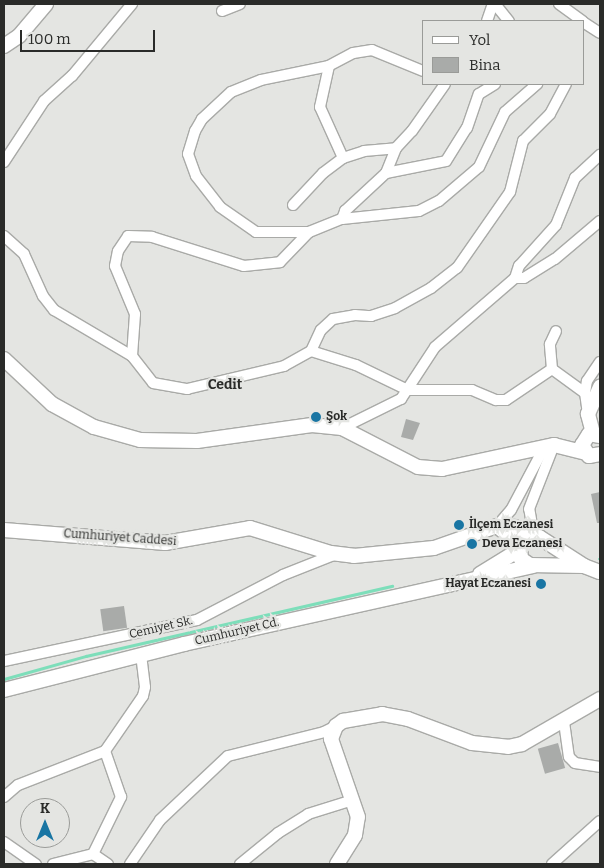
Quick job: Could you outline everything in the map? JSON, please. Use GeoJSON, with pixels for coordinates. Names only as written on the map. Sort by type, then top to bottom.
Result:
{"type":"FeatureCollection","features":[{"type":"Feature","properties":{"kind":"street"},"geometry":{"type":"LineString","coordinates":[[4,46],[19,36],[46,4]]}},
{"type":"Feature","properties":{"kind":"street"},"geometry":{"type":"LineString","coordinates":[[4,162],[44,101],[72,76],[132,4]]}},
{"type":"Feature","properties":{"kind":"street"},"geometry":{"type":"LineString","coordinates":[[222,11],[240,4]]}},
{"type":"Feature","properties":{"kind":"street"},"geometry":{"type":"LineString","coordinates":[[487,20],[494,4],[508,20]]}},
{"type":"Feature","properties":{"kind":"street"},"geometry":{"type":"LineString","coordinates":[[559,4],[568,17]]}},
{"type":"Feature","properties":{"kind":"street"},"geometry":{"type":"LineString","coordinates":[[584,23],[600,33]]}},
{"type":"Feature","properties":{"kind":"street"},"geometry":{"type":"LineString","coordinates":[[422,71],[372,50],[353,53],[329,66],[261,80],[232,92],[202,119],[188,154],[205,191],[220,207],[256,232],[309,232],[342,219],[418,211],[439,201],[479,167],[505,112],[536,85]]}},
{"type":"Feature","properties":{"kind":"street"},"geometry":{"type":"LineString","coordinates":[[329,66],[320,107],[343,158]]}},
{"type":"Feature","properties":{"kind":"street"},"geometry":{"type":"LineString","coordinates":[[342,219],[345,211],[386,173],[396,148],[412,131],[444,85]]}},
{"type":"Feature","properties":{"kind":"street"},"geometry":{"type":"LineString","coordinates":[[386,173],[446,160],[467,128],[479,94],[493,85]]}},
{"type":"Feature","properties":{"kind":"street"},"geometry":{"type":"LineString","coordinates":[[4,236],[24,254],[43,296],[54,310],[132,356],[153,383],[186,389],[284,366],[311,352],[321,330],[333,319],[355,315],[371,316],[394,308],[432,288],[457,268],[510,192],[523,141],[550,114],[565,85]]}},
{"type":"Feature","properties":{"kind":"street"},"geometry":{"type":"LineString","coordinates":[[293,205],[323,173],[343,158],[364,151],[396,148]]}},
{"type":"Feature","properties":{"kind":"street"},"geometry":{"type":"LineString","coordinates":[[342,428],[401,399],[435,347],[515,278],[520,266],[556,225],[575,178],[600,155]]}},
{"type":"Feature","properties":{"kind":"street"},"geometry":{"type":"LineString","coordinates":[[515,278],[524,278],[555,259],[600,221]]}},
{"type":"Feature","properties":{"kind":"street"},"geometry":{"type":"LineString","coordinates":[[132,356],[135,314],[115,266],[118,251],[128,236],[152,236],[244,266],[280,262],[309,232]]}},
{"type":"Feature","properties":{"kind":"street"},"geometry":{"type":"LineString","coordinates":[[552,369],[550,344],[556,332]]}},
{"type":"Feature","properties":{"kind":"street"},"geometry":{"type":"LineString","coordinates":[[311,352],[356,365],[408,390],[472,390],[496,400],[506,400],[552,369]]}},
{"type":"Feature","properties":{"kind":"street"},"geometry":{"type":"LineString","coordinates":[[4,359],[52,404],[94,427],[140,440],[197,441],[312,425],[342,428],[418,466],[442,469],[549,447],[595,457]]}},
{"type":"Feature","properties":{"kind":"street"},"geometry":{"type":"LineString","coordinates":[[595,457],[582,441],[597,434],[588,414],[585,392],[587,381],[600,362]]}},
{"type":"Feature","properties":{"kind":"street"},"geometry":{"type":"LineString","coordinates":[[552,369],[585,392]]}},
{"type":"Feature","properties":{"kind":"street"},"geometry":{"type":"LineString","coordinates":[[588,414],[600,387]]}},
{"type":"Feature","properties":{"kind":"street"},"geometry":{"type":"LineString","coordinates":[[497,526],[511,510],[549,447]]}},
{"type":"Feature","properties":{"kind":"street"},"geometry":{"type":"LineString","coordinates":[[529,542],[548,556],[535,565],[523,560],[529,542],[528,508],[549,447]]}},
{"type":"Feature","properties":{"kind":"street","name":"Cumhuriyet Caddesi"},"geometry":{"type":"LineString","coordinates":[[4,530],[165,543],[203,539],[250,528],[336,554],[370,556],[434,548],[497,526],[516,526],[529,542],[600,572]]}},
{"type":"Feature","properties":{"kind":"street"},"geometry":{"type":"LineString","coordinates":[[471,579],[529,542]]}},
{"type":"Feature","properties":{"kind":"street","name":"Cemiyet Sk."},"geometry":{"type":"LineString","coordinates":[[4,661],[196,620],[283,574],[336,554]]}},
{"type":"Feature","properties":{"kind":"street","name":"Cumhuriyet Caddesi"},"geometry":{"type":"LineString","coordinates":[[535,565],[584,566]]}},
{"type":"Feature","properties":{"kind":"street","name":"Cumhuriyet Cd."},"geometry":{"type":"LineString","coordinates":[[4,690],[141,655],[535,565]]}},
{"type":"Feature","properties":{"kind":"street"},"geometry":{"type":"LineString","coordinates":[[4,797],[18,785],[105,752],[143,696],[145,687],[141,655]]}},
{"type":"Feature","properties":{"kind":"street"},"geometry":{"type":"LineString","coordinates":[[130,864],[160,820],[228,756],[324,732],[352,717],[382,714],[495,747],[522,744],[564,722],[600,699]]}},
{"type":"Feature","properties":{"kind":"street"},"geometry":{"type":"LineString","coordinates":[[564,722],[569,758],[575,763],[600,767]]}},
{"type":"Feature","properties":{"kind":"street"},"geometry":{"type":"LineString","coordinates":[[336,726],[331,739],[353,800],[358,826],[337,864]]}},
{"type":"Feature","properties":{"kind":"street"},"geometry":{"type":"LineString","coordinates":[[93,854],[121,797],[105,752]]}},
{"type":"Feature","properties":{"kind":"street"},"geometry":{"type":"LineString","coordinates":[[240,864],[278,833],[308,814],[353,800]]}},
{"type":"Feature","properties":{"kind":"street"},"geometry":{"type":"LineString","coordinates":[[552,864],[600,821]]}},
{"type":"Feature","properties":{"kind":"street"},"geometry":{"type":"LineString","coordinates":[[4,842],[36,864]]}},
{"type":"Feature","properties":{"kind":"street"},"geometry":{"type":"LineString","coordinates":[[53,864],[93,854],[108,864]]}},
{"type":"Feature","properties":{"kind":"building"},"geometry":{"type":"Polygon","coordinates":[[[406,419],[420,423],[413,440],[401,437],[406,419]]]}},
{"type":"Feature","properties":{"kind":"building"},"geometry":{"type":"Polygon","coordinates":[[[600,492],[600,523],[597,523],[591,494],[600,492]]]}},
{"type":"Feature","properties":{"kind":"building"},"geometry":{"type":"Polygon","coordinates":[[[124,606],[127,628],[103,631],[100,609],[124,606]]]}},
{"type":"Feature","properties":{"kind":"building"},"geometry":{"type":"Polygon","coordinates":[[[558,743],[565,768],[545,774],[538,749],[558,743]]]}},
{"type":"Feature","properties":{"kind":"waterway"},"geometry":{"type":"LineString","coordinates":[[4,679],[86,656],[392,586]]}},
{"type":"Feature","properties":{"kind":"place","name":"Şok"},"geometry":{"type":"Point","coordinates":[316,417]}},
{"type":"Feature","properties":{"kind":"place","name":"İlçem Eczanesi"},"geometry":{"type":"Point","coordinates":[459,525]}},
{"type":"Feature","properties":{"kind":"place","name":"Deva Eczanesi"},"geometry":{"type":"Point","coordinates":[472,544]}},
{"type":"Feature","properties":{"kind":"place","name":"Hayat Eczanesi"},"geometry":{"type":"Point","coordinates":[541,584]}},
{"type":"Feature","properties":{"kind":"district","name":"Cedit"},"geometry":{"type":"Point","coordinates":[225,385]}}]}
